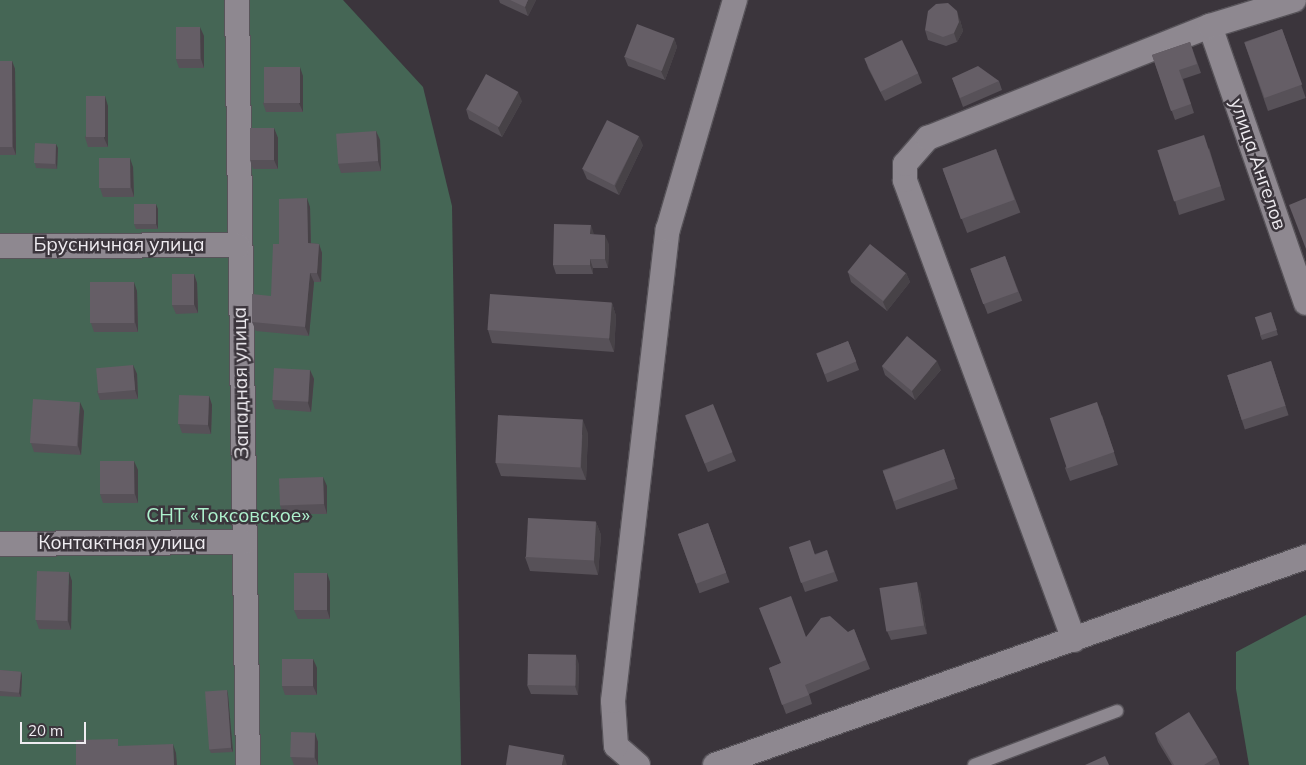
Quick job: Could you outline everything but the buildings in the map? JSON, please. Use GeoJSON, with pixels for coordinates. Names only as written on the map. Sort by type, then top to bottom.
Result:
{"type":"FeatureCollection","features":[{"type":"Feature","properties":{"kind":"street","name":"Западная улица"},"geometry":{"type":"LineString","coordinates":[[237,0],[238,245],[248,765]]}},
{"type":"Feature","properties":{"kind":"street"},"geometry":{"type":"LineString","coordinates":[[1074,640],[905,180],[905,164],[928,138],[1210,26],[1294,0]]}},
{"type":"Feature","properties":{"kind":"street"},"geometry":{"type":"LineString","coordinates":[[638,765],[616,746],[613,701],[668,229],[732,1]]}},
{"type":"Feature","properties":{"kind":"street","name":"улица Ангелов"},"geometry":{"type":"LineString","coordinates":[[1210,26],[1306,303]]}},
{"type":"Feature","properties":{"kind":"street","name":"Брусничная улица"},"geometry":{"type":"LineString","coordinates":[[0,246],[238,245]]}},
{"type":"Feature","properties":{"kind":"street","name":"Контактная улица"},"geometry":{"type":"LineString","coordinates":[[0,544],[244,542]]}},
{"type":"Feature","properties":{"kind":"street"},"geometry":{"type":"LineString","coordinates":[[715,765],[1074,640],[1306,556]]}},
{"type":"Feature","properties":{"kind":"lane"},"geometry":{"type":"LineString","coordinates":[[974,765],[1118,710]]}},
{"type":"Feature","properties":{"kind":"green space","name":"СНТ «Токсовское»"},"geometry":{"type":"Polygon","coordinates":[[[0,0],[343,0],[423,87],[452,206],[461,765],[0,765],[0,0]]]}},
{"type":"Feature","properties":{"kind":"green space"},"geometry":{"type":"Polygon","coordinates":[[[1306,615],[1306,765],[1249,765],[1236,689],[1236,652],[1306,615]]]}}]}
